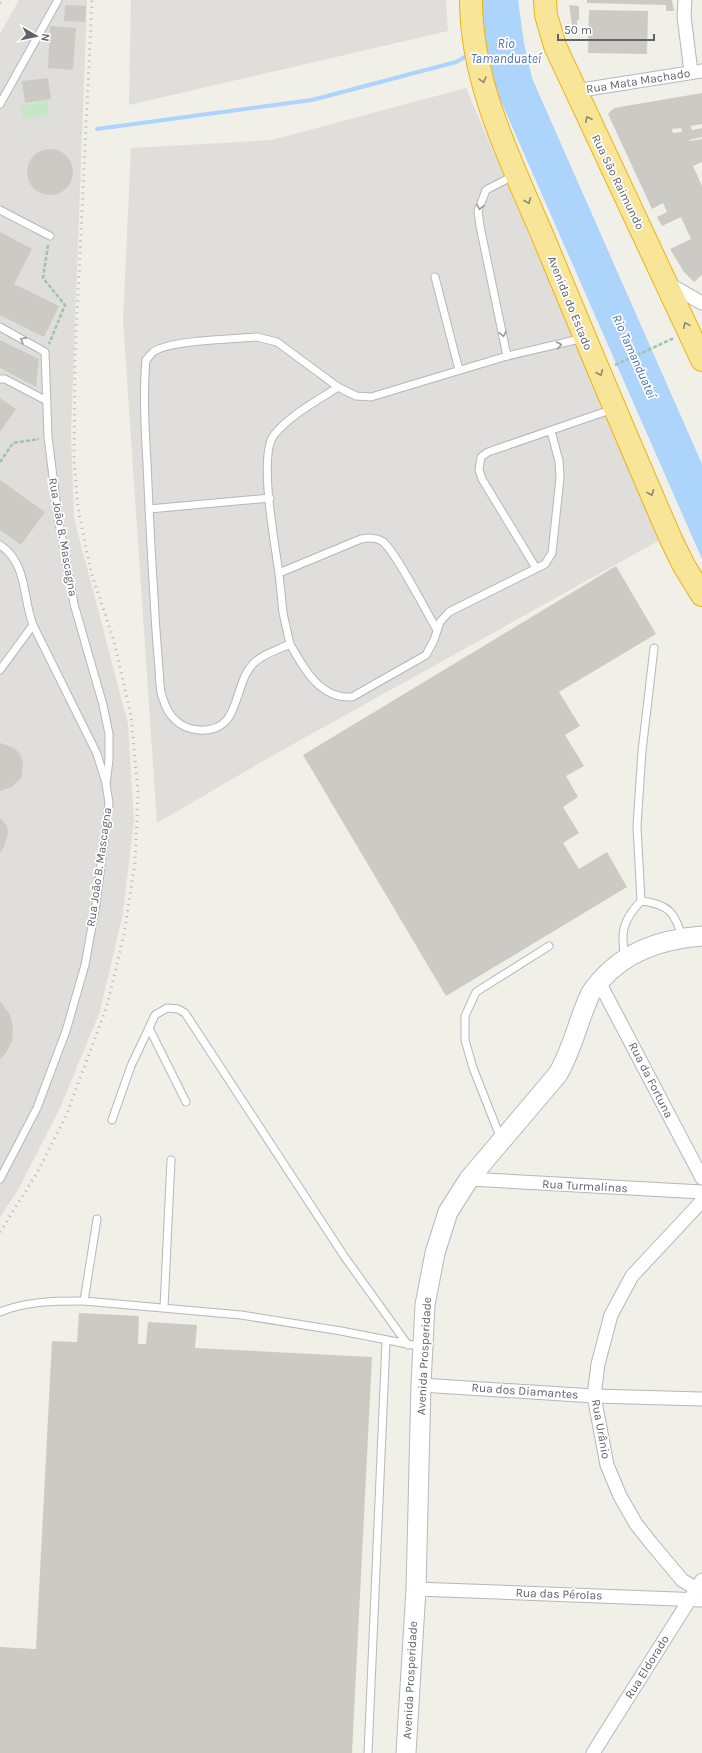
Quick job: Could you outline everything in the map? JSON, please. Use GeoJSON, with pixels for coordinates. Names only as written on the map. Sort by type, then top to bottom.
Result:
{"type":"FeatureCollection","features":[{"type":"Feature","properties":{"kind":"highway","name":"Avenida do Estado"},"geometry":{"type":"LineString","coordinates":[[471,0],[473,32],[480,70],[494,119],[614,408],[673,544],[702,595]]}},
{"type":"Feature","properties":{"kind":"highway","name":"Rua São Raimundo"},"geometry":{"type":"LineString","coordinates":[[545,0],[546,16],[555,46],[575,92],[701,357]]}},
{"type":"Feature","properties":{"kind":"main road","name":"Avenida Prosperidade"},"geometry":{"type":"LineString","coordinates":[[406,1753],[416,1589],[421,1385],[415,1346],[425,1305],[435,1252],[448,1212],[469,1179],[558,1074],[569,1055],[590,995],[610,970],[625,958],[644,948],[682,938],[702,936]]}},
{"type":"Feature","properties":{"kind":"street"},"geometry":{"type":"LineString","coordinates":[[685,0],[684,16],[697,71]]}},
{"type":"Feature","properties":{"kind":"street","name":"Rua Mata Machado"},"geometry":{"type":"LineString","coordinates":[[575,92],[697,71]]}},
{"type":"Feature","properties":{"kind":"street"},"geometry":{"type":"LineString","coordinates":[[667,283],[702,303]]}},
{"type":"Feature","properties":{"kind":"street","name":"Rua da Fortuna"},"geometry":{"type":"LineString","coordinates":[[599,982],[702,1178]]}},
{"type":"Feature","properties":{"kind":"street","name":"Rua Turmalinas"},"geometry":{"type":"LineString","coordinates":[[469,1179],[702,1192]]}},
{"type":"Feature","properties":{"kind":"street","name":"Rua Urânio"},"geometry":{"type":"LineString","coordinates":[[698,1592],[682,1580],[651,1543],[636,1524],[620,1496],[607,1464],[594,1396],[598,1364],[611,1315],[632,1276],[702,1200]]}},
{"type":"Feature","properties":{"kind":"street","name":"Rua dos Diamantes"},"geometry":{"type":"LineString","coordinates":[[421,1385],[594,1396],[702,1399]]}},
{"type":"Feature","properties":{"kind":"street","name":"Rua das Pérolas"},"geometry":{"type":"LineString","coordinates":[[416,1589],[698,1592]]}},
{"type":"Feature","properties":{"kind":"street","name":"Rua Eldorado"},"geometry":{"type":"LineString","coordinates":[[593,1753],[698,1592]]}},
{"type":"Feature","properties":{"kind":"lane"},"geometry":{"type":"LineString","coordinates":[[0,104],[58,0]]}},
{"type":"Feature","properties":{"kind":"lane"},"geometry":{"type":"LineString","coordinates":[[507,356],[478,211],[486,190],[517,174]]}},
{"type":"Feature","properties":{"kind":"lane"},"geometry":{"type":"LineString","coordinates":[[0,210],[50,236]]}},
{"type":"Feature","properties":{"kind":"lane"},"geometry":{"type":"LineString","coordinates":[[435,277],[459,370]]}},
{"type":"Feature","properties":{"kind":"lane"},"geometry":{"type":"LineString","coordinates":[[0,327],[45,352]]}},
{"type":"Feature","properties":{"kind":"lane"},"geometry":{"type":"LineString","coordinates":[[290,644],[254,663],[246,673],[236,704],[230,716],[217,728],[199,730],[185,727],[174,721],[162,697],[156,628],[145,430],[146,360],[152,352],[186,343],[257,337],[268,338],[277,342],[338,387],[356,396],[371,397],[507,356],[585,338]]}},
{"type":"Feature","properties":{"kind":"lane","name":"Rua João B. Mascagna"},"geometry":{"type":"LineString","coordinates":[[0,1179],[37,1108],[66,1031],[85,965],[107,828],[109,803],[106,784],[109,760],[109,734],[103,705],[74,604],[58,517],[48,437],[45,352]]}},
{"type":"Feature","properties":{"kind":"lane"},"geometry":{"type":"LineString","coordinates":[[0,379],[5,379],[47,401]]}},
{"type":"Feature","properties":{"kind":"lane"},"geometry":{"type":"LineString","coordinates":[[338,387],[286,422],[273,435],[267,449],[270,498],[283,613],[290,644],[313,679],[324,690],[343,698],[352,697],[426,655],[431,649],[440,622],[449,612],[545,564],[552,553],[559,502],[559,461],[551,431]]}},
{"type":"Feature","properties":{"kind":"lane"},"geometry":{"type":"LineString","coordinates":[[536,568],[482,479],[479,462],[481,457],[488,452],[614,408]]}},
{"type":"Feature","properties":{"kind":"lane"},"geometry":{"type":"LineString","coordinates":[[149,509],[270,498]]}},
{"type":"Feature","properties":{"kind":"lane"},"geometry":{"type":"LineString","coordinates":[[279,573],[361,539],[376,539],[383,542],[394,555],[437,630]]}},
{"type":"Feature","properties":{"kind":"lane"},"geometry":{"type":"LineString","coordinates":[[0,545],[13,554],[18,564],[29,614],[33,625],[97,754],[106,784]]}},
{"type":"Feature","properties":{"kind":"lane"},"geometry":{"type":"LineString","coordinates":[[0,670],[33,625]]}},
{"type":"Feature","properties":{"kind":"lane"},"geometry":{"type":"LineString","coordinates":[[625,958],[622,937],[624,926],[630,912],[641,901],[637,826],[642,751],[654,648]]}},
{"type":"Feature","properties":{"kind":"lane"},"geometry":{"type":"LineString","coordinates":[[641,901],[658,903],[671,912],[678,924],[682,938]]}},
{"type":"Feature","properties":{"kind":"lane"},"geometry":{"type":"LineString","coordinates":[[502,1141],[473,1068],[464,1040],[465,1016],[476,992],[548,946]]}},
{"type":"Feature","properties":{"kind":"lane"},"geometry":{"type":"LineString","coordinates":[[112,1120],[132,1066],[156,1015],[167,1008],[178,1009],[185,1013],[344,1256],[415,1346]]}},
{"type":"Feature","properties":{"kind":"lane"},"geometry":{"type":"LineString","coordinates":[[149,1028],[186,1102]]}},
{"type":"Feature","properties":{"kind":"lane"},"geometry":{"type":"LineString","coordinates":[[164,1307],[171,1160]]}},
{"type":"Feature","properties":{"kind":"lane"},"geometry":{"type":"LineString","coordinates":[[84,1300],[97,1219]]}},
{"type":"Feature","properties":{"kind":"lane"},"geometry":{"type":"LineString","coordinates":[[0,1312],[11,1307],[51,1301],[84,1300],[164,1307],[290,1322],[415,1346]]}},
{"type":"Feature","properties":{"kind":"lane"},"geometry":{"type":"LineString","coordinates":[[368,1753],[386,1341]]}},
{"type":"Feature","properties":{"kind":"path"},"geometry":{"type":"LineString","coordinates":[[45,352],[65,305],[43,278],[50,236]]}},
{"type":"Feature","properties":{"kind":"path"},"geometry":{"type":"LineString","coordinates":[[615,365],[659,345]]}},
{"type":"Feature","properties":{"kind":"path"},"geometry":{"type":"LineString","coordinates":[[0,462],[13,443],[48,437]]}},
{"type":"Feature","properties":{"kind":"shaded area"},"geometry":{"type":"Polygon","coordinates":[[[19,0],[87,0],[71,433],[74,518],[128,724],[134,820],[123,913],[100,1011],[60,1108],[18,1190],[0,1217],[0,34],[19,0]]]}},
{"type":"Feature","properties":{"kind":"shaded area"},"geometry":{"type":"Polygon","coordinates":[[[131,0],[446,0],[448,31],[129,105],[131,0]]]}},
{"type":"Feature","properties":{"kind":"shaded area"},"geometry":{"type":"Polygon","coordinates":[[[466,88],[660,540],[270,757],[157,823],[123,320],[131,148],[272,140],[466,88]]]}},
{"type":"Feature","properties":{"kind":"green space"},"geometry":{"type":"Polygon","coordinates":[[[48,100],[49,114],[23,120],[20,106],[48,100]]]}},
{"type":"Feature","properties":{"kind":"water","name":"Rio Tamanduateí"},"geometry":{"type":"Polygon","coordinates":[[[480,0],[518,0],[524,43],[532,78],[702,464],[702,559],[496,90],[487,51],[480,0]]]}},
{"type":"Feature","properties":{"kind":"building"},"geometry":{"type":"Polygon","coordinates":[[[587,0],[672,0],[674,11],[666,11],[666,5],[587,3],[587,0]]]}},
{"type":"Feature","properties":{"kind":"building"},"geometry":{"type":"Polygon","coordinates":[[[65,5],[86,6],[85,22],[64,21],[65,5]]]}},
{"type":"Feature","properties":{"kind":"building"},"geometry":{"type":"Polygon","coordinates":[[[569,5],[579,6],[579,20],[577,20],[577,25],[572,25],[569,5]]]}},
{"type":"Feature","properties":{"kind":"building"},"geometry":{"type":"Polygon","coordinates":[[[589,10],[648,11],[647,54],[588,53],[589,10]]]}},
{"type":"Feature","properties":{"kind":"building"},"geometry":{"type":"Polygon","coordinates":[[[50,26],[76,28],[73,70],[48,68],[50,26]]]}},
{"type":"Feature","properties":{"kind":"building"},"geometry":{"type":"Polygon","coordinates":[[[48,78],[51,99],[25,103],[22,81],[48,78]]]}},
{"type":"Feature","properties":{"kind":"building"},"geometry":{"type":"Polygon","coordinates":[[[702,93],[702,124],[691,126],[692,130],[702,128],[702,137],[689,140],[702,139],[702,162],[693,166],[702,186],[702,275],[694,282],[684,272],[670,249],[691,239],[681,217],[662,226],[657,217],[667,212],[663,203],[652,209],[608,114],[614,108],[702,93]],[[681,128],[672,129],[673,133],[682,132],[681,128]]]}},
{"type":"Feature","properties":{"kind":"building"},"geometry":{"type":"Polygon","coordinates":[[[55,149],[67,155],[72,163],[72,181],[67,189],[59,194],[45,195],[33,189],[28,181],[27,167],[33,155],[41,150],[55,149]]]}},
{"type":"Feature","properties":{"kind":"building"},"geometry":{"type":"Polygon","coordinates":[[[0,232],[32,249],[14,284],[59,306],[44,337],[0,315],[0,232]]]}},
{"type":"Feature","properties":{"kind":"building"},"geometry":{"type":"Polygon","coordinates":[[[0,340],[39,359],[36,387],[0,368],[0,340]]]}},
{"type":"Feature","properties":{"kind":"building"},"geometry":{"type":"Polygon","coordinates":[[[0,398],[16,409],[0,432],[0,398]]]}},
{"type":"Feature","properties":{"kind":"building"},"geometry":{"type":"Polygon","coordinates":[[[0,480],[45,512],[21,545],[0,530],[0,480]]]}},
{"type":"Feature","properties":{"kind":"building"},"geometry":{"type":"Polygon","coordinates":[[[616,566],[656,634],[559,692],[580,726],[565,735],[584,766],[566,776],[578,797],[563,807],[579,833],[563,843],[579,869],[607,852],[627,887],[446,996],[303,755],[616,566]]]}},
{"type":"Feature","properties":{"kind":"building"},"geometry":{"type":"Polygon","coordinates":[[[0,743],[14,748],[20,754],[23,763],[21,778],[12,787],[0,791],[0,743]]]}},
{"type":"Feature","properties":{"kind":"building"},"geometry":{"type":"Polygon","coordinates":[[[0,818],[7,826],[8,833],[4,847],[0,853],[0,818]]]}},
{"type":"Feature","properties":{"kind":"building"},"geometry":{"type":"Polygon","coordinates":[[[0,1001],[10,1015],[13,1028],[12,1041],[6,1053],[0,1059],[0,1001]]]}},
{"type":"Feature","properties":{"kind":"building"},"geometry":{"type":"Polygon","coordinates":[[[79,1313],[139,1316],[138,1344],[146,1344],[148,1322],[197,1325],[195,1348],[372,1357],[352,1753],[0,1753],[0,1647],[36,1649],[52,1341],[77,1342],[79,1313]]]}},
{"type":"Feature","properties":{"kind":"waterway"},"geometry":{"type":"LineString","coordinates":[[97,129],[312,100],[456,62],[470,54]]}},
{"type":"Feature","properties":{"kind":"railway"},"geometry":{"type":"LineString","coordinates":[[0,1232],[37,1173],[66,1116],[107,1006],[124,934],[135,862],[138,793],[131,716],[114,641],[91,572],[78,508],[74,460],[75,358],[92,0]]}}]}
